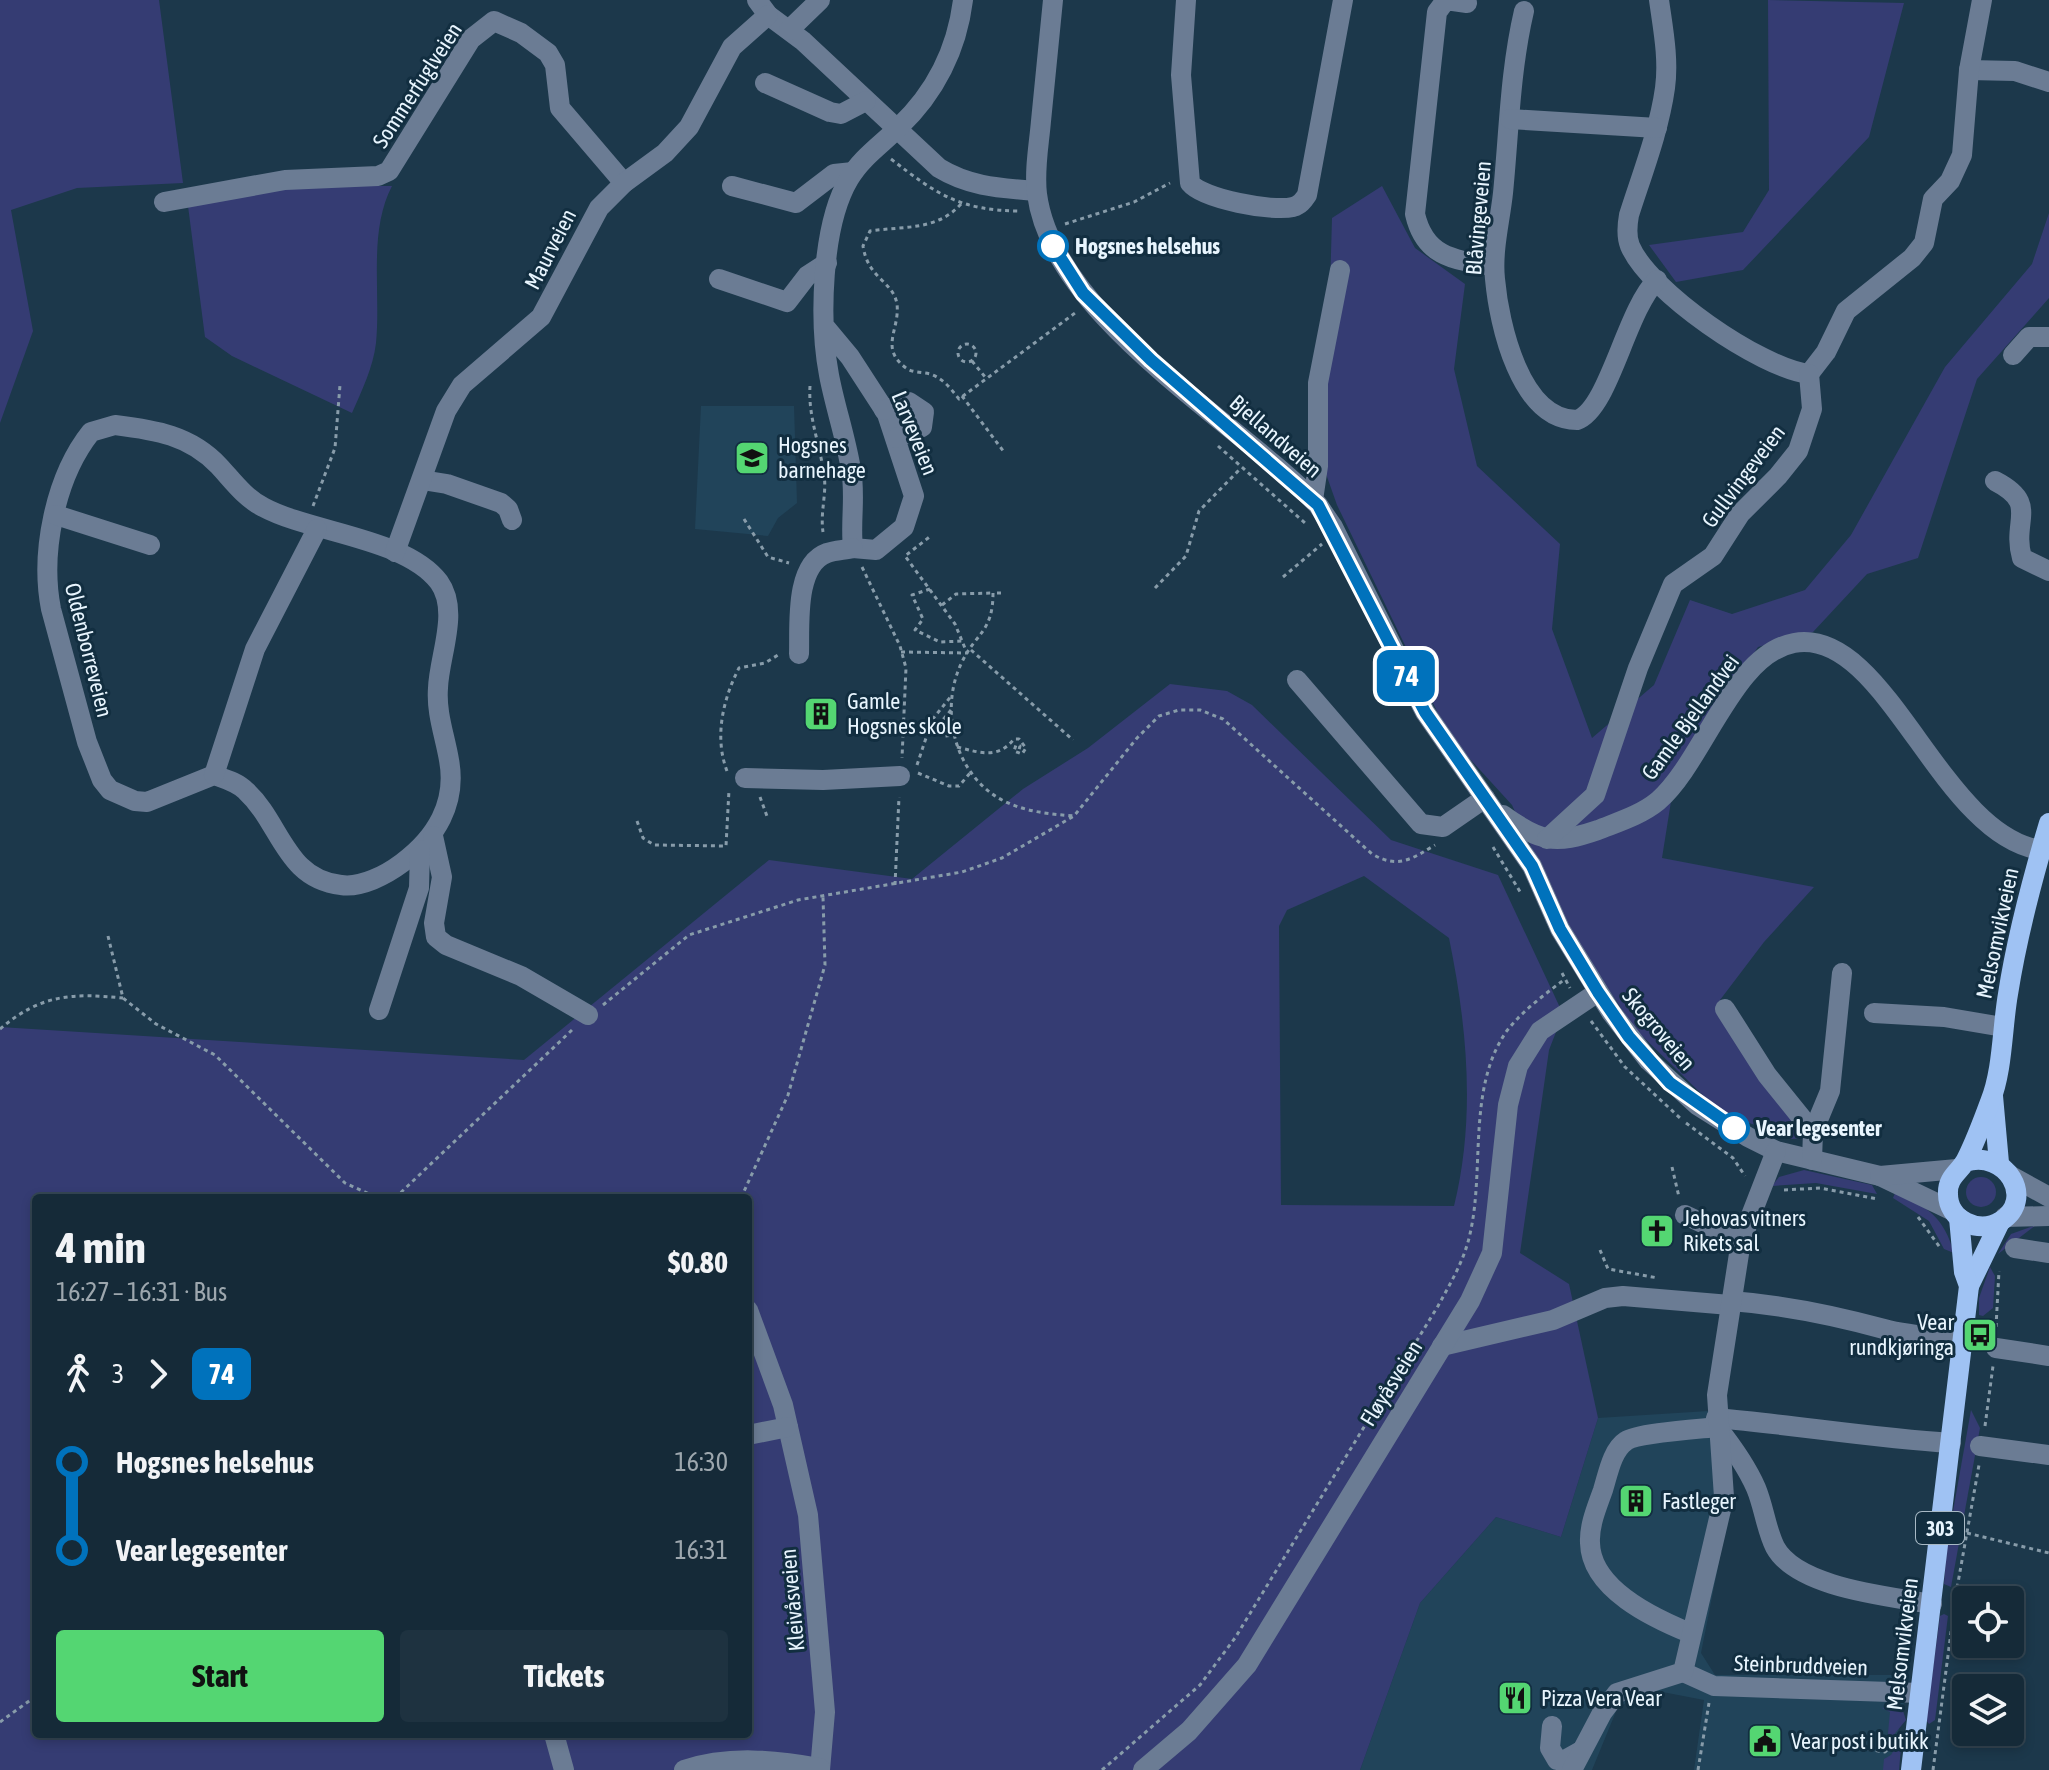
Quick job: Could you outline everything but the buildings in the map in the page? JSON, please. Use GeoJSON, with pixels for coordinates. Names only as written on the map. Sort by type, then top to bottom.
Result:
{"type":"FeatureCollection","features":[{"type":"Feature","properties":{"kind":"main road","name":"303"},"geometry":{"type":"LineString","coordinates":[[2041,850],[2049,823]]}},
{"type":"Feature","properties":{"kind":"main road","name":"Melsomvikveien"},"geometry":{"type":"LineString","coordinates":[[1969,1286],[1956,1215],[1947,1190],[1993,1096],[2019,933],[2041,850]]}},
{"type":"Feature","properties":{"kind":"main road","name":"Melsomvikveien"},"geometry":{"type":"LineString","coordinates":[[1911,1770],[1969,1286],[2016,1197],[2005,1170],[1993,1096]]}},
{"type":"Feature","properties":{"kind":"main road"},"geometry":{"type":"LineString","coordinates":[[1961,1166],[1977,1159],[2005,1170]]}},
{"type":"Feature","properties":{"kind":"main road"},"geometry":{"type":"LineString","coordinates":[[1956,1215],[1979,1227],[2002,1220]]}},
{"type":"Feature","properties":{"kind":"street"},"geometry":{"type":"LineString","coordinates":[[789,30],[820,0]]}},
{"type":"Feature","properties":{"kind":"street"},"geometry":{"type":"LineString","coordinates":[[853,548],[852,471],[828,372],[825,327],[832,222],[853,172],[922,102],[939,75],[952,49],[963,0]]}},
{"type":"Feature","properties":{"kind":"street","name":"Bjellandveien"},"geometry":{"type":"LineString","coordinates":[[1053,0],[1036,191],[1047,231],[1061,263],[1083,293],[1151,360],[1313,500],[1333,527],[1425,712],[1532,866]]}},
{"type":"Feature","properties":{"kind":"street"},"geometry":{"type":"LineString","coordinates":[[1186,0],[1181,75],[1187,175],[1196,190],[1206,195],[1274,207],[1293,207],[1302,203],[1311,182],[1343,0]]}},
{"type":"Feature","properties":{"kind":"street"},"geometry":{"type":"LineString","coordinates":[[1467,3],[1446,0],[1437,12],[1415,214],[1419,232],[1435,251],[1456,259],[1494,266]]}},
{"type":"Feature","properties":{"kind":"street"},"geometry":{"type":"LineString","coordinates":[[1659,0],[1666,69],[1657,128],[1627,229],[1631,249],[1657,280],[1743,350],[1787,371],[1809,374],[1826,352],[1846,311],[1912,258],[1924,243],[1933,199],[1959,165],[1969,70],[1982,0]]}},
{"type":"Feature","properties":{"kind":"street"},"geometry":{"type":"LineString","coordinates":[[762,8],[896,130],[956,178],[986,188],[1036,191]]}},
{"type":"Feature","properties":{"kind":"street","name":"Maurveien"},"geometry":{"type":"LineString","coordinates":[[395,552],[446,411],[462,385],[541,317],[588,226],[624,183],[665,153],[689,127],[732,47],[762,8]]}},
{"type":"Feature","properties":{"kind":"street","name":"Blåvingeveien"},"geometry":{"type":"LineString","coordinates":[[1524,11],[1515,52],[1494,266],[1501,326],[1513,361],[1537,401],[1551,414],[1566,420],[1584,418],[1594,409],[1639,302],[1657,280]]}},
{"type":"Feature","properties":{"kind":"street","name":"Sommerfuglveien"},"geometry":{"type":"LineString","coordinates":[[164,202],[285,180],[378,176],[389,171],[471,39],[494,21],[521,33],[548,53],[555,65],[560,108],[624,183]]}},
{"type":"Feature","properties":{"kind":"street"},"geometry":{"type":"LineString","coordinates":[[1969,70],[2015,71],[2049,82]]}},
{"type":"Feature","properties":{"kind":"street"},"geometry":{"type":"LineString","coordinates":[[765,83],[841,114],[866,101]]}},
{"type":"Feature","properties":{"kind":"street"},"geometry":{"type":"LineString","coordinates":[[1510,119],[1657,128]]}},
{"type":"Feature","properties":{"kind":"street"},"geometry":{"type":"LineString","coordinates":[[732,186],[796,203],[834,174],[853,172]]}},
{"type":"Feature","properties":{"kind":"street"},"geometry":{"type":"LineString","coordinates":[[719,279],[787,302],[807,276],[827,263]]}},
{"type":"Feature","properties":{"kind":"street"},"geometry":{"type":"LineString","coordinates":[[1313,500],[1318,466],[1318,383],[1340,270]]}},
{"type":"Feature","properties":{"kind":"street","name":"Larveveien"},"geometry":{"type":"LineString","coordinates":[[813,565],[827,553],[853,548],[876,550],[904,527],[914,496],[884,410],[850,357],[825,327]]}},
{"type":"Feature","properties":{"kind":"street"},"geometry":{"type":"LineString","coordinates":[[2013,355],[2029,337],[2049,337]]}},
{"type":"Feature","properties":{"kind":"street","name":"Gullvingeveien"},"geometry":{"type":"LineString","coordinates":[[1547,839],[1595,795],[1644,653],[1673,584],[1713,556],[1740,514],[1798,451],[1812,409],[1809,374]]}},
{"type":"Feature","properties":{"kind":"street"},"geometry":{"type":"LineString","coordinates":[[884,410],[909,402],[924,412],[922,427],[896,438]]}},
{"type":"Feature","properties":{"kind":"street","name":"Oldenborreveien"},"geometry":{"type":"LineString","coordinates":[[214,775],[147,802],[122,798],[102,780],[87,742],[47,587],[48,545],[56,515],[83,441],[91,432],[115,425],[149,429],[193,443],[248,498],[311,526],[395,552],[431,573],[441,584],[449,611],[437,691],[451,775],[448,806],[426,843],[419,888],[379,1010]]}},
{"type":"Feature","properties":{"kind":"street"},"geometry":{"type":"LineString","coordinates":[[422,480],[447,484],[501,503],[508,509],[512,520]]}},
{"type":"Feature","properties":{"kind":"street"},"geometry":{"type":"LineString","coordinates":[[1995,481],[2015,491],[2021,503],[2018,544],[2022,558],[2049,571]]}},
{"type":"Feature","properties":{"kind":"street"},"geometry":{"type":"LineString","coordinates":[[56,515],[150,545]]}},
{"type":"Feature","properties":{"kind":"street"},"geometry":{"type":"LineString","coordinates":[[311,526],[255,649],[214,775],[245,789],[263,811],[297,865],[327,882],[360,884],[393,870],[426,843],[442,877],[434,923],[436,937],[446,945],[521,976],[588,1015]]}},
{"type":"Feature","properties":{"kind":"street"},"geometry":{"type":"LineString","coordinates":[[799,654],[802,599],[813,565]]}},
{"type":"Feature","properties":{"kind":"street","name":"Gamle Bjellandvei"},"geometry":{"type":"LineString","coordinates":[[1547,839],[1573,839],[1628,819],[1659,800],[1704,743],[1747,674],[1771,651],[1806,642],[1835,651],[1856,664],[1955,791],[1994,830],[2029,848],[2041,850]]}},
{"type":"Feature","properties":{"kind":"street"},"geometry":{"type":"LineString","coordinates":[[1297,680],[1421,824],[1443,827],[1489,804],[1525,831],[1547,839]]}},
{"type":"Feature","properties":{"kind":"street"},"geometry":{"type":"LineString","coordinates":[[745,778],[823,780],[905,774]]}},
{"type":"Feature","properties":{"kind":"street","name":"Skogroveien"},"geometry":{"type":"LineString","coordinates":[[1532,866],[1560,929],[1598,992],[1629,1037],[1670,1083],[1723,1121],[1776,1151],[1880,1176],[1956,1215]]}},
{"type":"Feature","properties":{"kind":"street"},"geometry":{"type":"LineString","coordinates":[[1812,1160],[1813,1132],[1830,1091],[1842,973]]}},
{"type":"Feature","properties":{"kind":"street","name":"Fløyåsveien"},"geometry":{"type":"LineString","coordinates":[[1143,1770],[1189,1731],[1247,1665],[1442,1346],[1486,1270],[1492,1253],[1508,1105],[1518,1066],[1540,1031],[1598,992]]}},
{"type":"Feature","properties":{"kind":"street"},"geometry":{"type":"LineString","coordinates":[[1725,1009],[1767,1075],[1813,1132]]}},
{"type":"Feature","properties":{"kind":"street","name":"Melsomvikveien"},"geometry":{"type":"LineString","coordinates":[[1874,1013],[1944,1017],[2003,1027]]}},
{"type":"Feature","properties":{"kind":"street"},"geometry":{"type":"LineString","coordinates":[[1552,1726],[1550,1748],[1557,1760],[1576,1760],[1617,1693],[1683,1672],[1724,1497],[1716,1422],[1730,1303],[1741,1241],[1776,1151]]}},
{"type":"Feature","properties":{"kind":"street","name":"Skogroveien"},"geometry":{"type":"LineString","coordinates":[[1880,1176],[1961,1166]]}},
{"type":"Feature","properties":{"kind":"street"},"geometry":{"type":"LineString","coordinates":[[2005,1170],[2049,1197]]}},
{"type":"Feature","properties":{"kind":"street"},"geometry":{"type":"LineString","coordinates":[[1685,1215],[1741,1241]]}},
{"type":"Feature","properties":{"kind":"street"},"geometry":{"type":"LineString","coordinates":[[2002,1220],[2049,1216]]}},
{"type":"Feature","properties":{"kind":"street"},"geometry":{"type":"LineString","coordinates":[[2015,1248],[2049,1253]]}},
{"type":"Feature","properties":{"kind":"street"},"geometry":{"type":"LineString","coordinates":[[1442,1346],[1553,1320],[1614,1297],[1821,1312],[1858,1319],[1885,1330],[1964,1340]]}},
{"type":"Feature","properties":{"kind":"street","name":"Kleivåsveien"},"geometry":{"type":"LineString","coordinates":[[752,1322],[788,1427],[808,1515],[825,1712],[820,1769]]}},
{"type":"Feature","properties":{"kind":"street"},"geometry":{"type":"LineString","coordinates":[[1996,1348],[2049,1356]]}},
{"type":"Feature","properties":{"kind":"street"},"geometry":{"type":"LineString","coordinates":[[1716,1422],[1740,1457],[1756,1489],[1776,1548],[1790,1564],[1834,1584],[1932,1604]]}},
{"type":"Feature","properties":{"kind":"street"},"geometry":{"type":"LineString","coordinates":[[1690,1633],[1645,1611],[1609,1584],[1591,1555],[1590,1532],[1611,1465],[1625,1441],[1716,1422],[1810,1431],[1864,1432],[1897,1440],[1951,1443]]}},
{"type":"Feature","properties":{"kind":"street"},"geometry":{"type":"LineString","coordinates":[[752,1434],[788,1427]]}},
{"type":"Feature","properties":{"kind":"street"},"geometry":{"type":"LineString","coordinates":[[1980,1446],[2049,1455]]}},
{"type":"Feature","properties":{"kind":"street","name":"Steinbruddveien"},"geometry":{"type":"LineString","coordinates":[[1683,1672],[1711,1685],[1920,1693]]}},
{"type":"Feature","properties":{"kind":"street"},"geometry":{"type":"LineString","coordinates":[[555,1738],[564,1770]]}},
{"type":"Feature","properties":{"kind":"street"},"geometry":{"type":"LineString","coordinates":[[684,1770],[727,1760],[779,1761],[820,1769]]}},
{"type":"Feature","properties":{"kind":"path"},"geometry":{"type":"LineString","coordinates":[[1047,231],[1134,202],[1187,175]]}},
{"type":"Feature","properties":{"kind":"path"},"geometry":{"type":"LineString","coordinates":[[961,204],[951,216],[934,224],[870,231],[863,246],[871,272],[893,293],[897,306],[889,341],[891,350],[908,370],[939,379],[959,399],[1075,313]]}},
{"type":"Feature","properties":{"kind":"path"},"geometry":{"type":"LineString","coordinates":[[961,346],[974,347],[976,356],[972,361],[960,358],[961,346]]}},
{"type":"Feature","properties":{"kind":"path"},"geometry":{"type":"LineString","coordinates":[[972,361],[986,378]]}},
{"type":"Feature","properties":{"kind":"path"},"geometry":{"type":"LineString","coordinates":[[311,526],[335,448],[340,385]]}},
{"type":"Feature","properties":{"kind":"path"},"geometry":{"type":"LineString","coordinates":[[962,396],[1004,452]]}},
{"type":"Feature","properties":{"kind":"path"},"geometry":{"type":"LineString","coordinates":[[1155,588],[1186,556],[1199,511],[1242,468]]}},
{"type":"Feature","properties":{"kind":"path"},"geometry":{"type":"LineString","coordinates":[[744,519],[768,557],[782,562],[813,565]]}},
{"type":"Feature","properties":{"kind":"path"},"geometry":{"type":"LineString","coordinates":[[932,535],[905,556],[942,605],[962,641],[969,651],[1073,740]]}},
{"type":"Feature","properties":{"kind":"path"},"geometry":{"type":"LineString","coordinates":[[1283,577],[1322,544]]}},
{"type":"Feature","properties":{"kind":"path"},"geometry":{"type":"LineString","coordinates":[[853,548],[906,668],[905,774],[895,885]]}},
{"type":"Feature","properties":{"kind":"path"},"geometry":{"type":"LineString","coordinates":[[930,589],[912,595],[923,619],[915,630],[940,642],[962,641]]}},
{"type":"Feature","properties":{"kind":"path"},"geometry":{"type":"LineString","coordinates":[[993,593],[992,617],[969,651],[952,695],[951,710],[957,747],[971,772],[993,793],[1011,803],[1043,813],[1074,816]]}},
{"type":"Feature","properties":{"kind":"path"},"geometry":{"type":"LineString","coordinates":[[942,605],[956,594],[1001,593]]}},
{"type":"Feature","properties":{"kind":"path"},"geometry":{"type":"LineString","coordinates":[[637,821],[643,838],[654,845],[726,846],[730,778],[721,752],[723,706],[739,668],[765,663],[780,653],[800,630]]}},
{"type":"Feature","properties":{"kind":"path"},"geometry":{"type":"LineString","coordinates":[[901,652],[969,651]]}},
{"type":"Feature","properties":{"kind":"path"},"geometry":{"type":"LineString","coordinates":[[905,774],[932,720],[952,695]]}},
{"type":"Feature","properties":{"kind":"path"},"geometry":{"type":"LineString","coordinates":[[951,710],[942,721],[940,731],[945,736],[954,735]]}},
{"type":"Feature","properties":{"kind":"path"},"geometry":{"type":"LineString","coordinates":[[399,1194],[588,1015],[689,935],[798,900],[962,872],[1002,858],[1074,816],[1152,720],[1179,710],[1200,710],[1223,719],[1372,854],[1386,862],[1399,864],[1411,860],[1437,844]]}},
{"type":"Feature","properties":{"kind":"path"},"geometry":{"type":"LineString","coordinates":[[957,747],[989,754],[1008,749],[1014,739],[1019,739],[1026,748],[1017,754],[1016,745],[1020,746],[1019,750]]}},
{"type":"Feature","properties":{"kind":"path"},"geometry":{"type":"LineString","coordinates":[[905,774],[959,786],[971,772]]}},
{"type":"Feature","properties":{"kind":"path"},"geometry":{"type":"LineString","coordinates":[[743,1194],[788,1095],[825,965],[823,897]]}},
{"type":"Feature","properties":{"kind":"path"},"geometry":{"type":"LineString","coordinates":[[108,936],[123,998]]}},
{"type":"Feature","properties":{"kind":"path"},"geometry":{"type":"LineString","coordinates":[[1102,1770],[1200,1685],[1235,1638],[1438,1306],[1462,1264],[1470,1232],[1483,1099],[1492,1060],[1506,1032],[1523,1013],[1565,979]]}},
{"type":"Feature","properties":{"kind":"path"},"geometry":{"type":"LineString","coordinates":[[0,1029],[18,1013],[50,998],[85,995],[123,998],[156,1024],[215,1055],[345,1183],[369,1194]]}},
{"type":"Feature","properties":{"kind":"path"},"geometry":{"type":"LineString","coordinates":[[1933,1770],[1996,1348],[1999,1270],[2002,1260],[2015,1248]]}},
{"type":"Feature","properties":{"kind":"path"},"geometry":{"type":"LineString","coordinates":[[1600,1250],[1608,1269],[1662,1278]]}},
{"type":"Feature","properties":{"kind":"path"},"geometry":{"type":"LineString","coordinates":[[1967,1533],[2049,1553]]}},
{"type":"Feature","properties":{"kind":"path"},"geometry":{"type":"LineString","coordinates":[[1698,1770],[1711,1685]]}},
{"type":"Feature","properties":{"kind":"path"},"geometry":{"type":"LineString","coordinates":[[0,1722],[32,1699]]}},
{"type":"Feature","properties":{"kind":"shaded area"},"geometry":{"type":"Polygon","coordinates":[[[0,0],[159,0],[183,183],[77,188],[11,210],[33,331],[0,423],[0,0]]]}},
{"type":"Feature","properties":{"kind":"shaded area"},"geometry":{"type":"Polygon","coordinates":[[[1768,0],[1904,3],[1869,137],[1743,270],[1676,282],[1649,245],[1743,232],[1769,190],[1768,0]]]}},
{"type":"Feature","properties":{"kind":"shaded area"},"geometry":{"type":"Polygon","coordinates":[[[301,186],[392,186],[380,223],[378,242],[375,352],[352,413],[232,356],[205,337],[188,206],[301,186]]]}},
{"type":"Feature","properties":{"kind":"shaded area"},"geometry":{"type":"Polygon","coordinates":[[[1382,186],[1415,248],[1465,284],[1454,369],[1477,466],[1560,544],[1552,629],[1592,738],[1654,685],[1690,600],[1732,614],[1805,590],[1851,535],[1945,367],[2032,264],[2049,213],[2049,298],[1977,379],[1918,558],[1867,574],[1813,632],[1758,647],[1676,770],[1662,858],[1814,887],[1764,942],[1720,1000],[1798,1117],[1806,1138],[1790,1139],[1719,1111],[1635,1029],[1569,930],[1512,805],[1449,736],[1337,505],[1320,457],[1328,361],[1332,218],[1382,186]]]}},
{"type":"Feature","properties":{"kind":"shaded area"},"geometry":{"type":"Polygon","coordinates":[[[701,406],[794,406],[797,503],[778,518],[768,536],[695,529],[701,406]]]}},
{"type":"Feature","properties":{"kind":"shaded area"},"geometry":{"type":"Polygon","coordinates":[[[1170,684],[1227,691],[1252,705],[1391,840],[1498,875],[1563,1014],[1549,1050],[1520,1253],[1569,1284],[1598,1418],[1561,1537],[1496,1517],[1420,1603],[1360,1770],[0,1770],[0,1027],[524,1060],[769,860],[912,879],[1023,789],[1088,748],[1170,684]],[[1364,876],[1287,910],[1279,926],[1281,1205],[1454,1206],[1461,1173],[1467,1105],[1464,1038],[1449,938],[1364,876]]]}},
{"type":"Feature","properties":{"kind":"shaded area"},"geometry":{"type":"Polygon","coordinates":[[[1804,1170],[1872,1185],[1877,1194],[1816,1183],[1772,1186],[1779,1177],[1804,1170]]]}},
{"type":"Feature","properties":{"kind":"shaded area"},"geometry":{"type":"Polygon","coordinates":[[[1981,1177],[1992,1181],[1996,1192],[1992,1203],[1981,1207],[1970,1203],[1966,1192],[1970,1181],[1981,1177]]]}},
{"type":"Feature","properties":{"kind":"shaded area"},"geometry":{"type":"Polygon","coordinates":[[[1895,1193],[1926,1208],[1940,1222],[1954,1253],[1944,1249],[1929,1221],[1893,1198],[1895,1193]]]}},
{"type":"Feature","properties":{"kind":"shaded area"},"geometry":{"type":"Polygon","coordinates":[[[2036,1225],[1998,1254],[2011,1234],[2036,1225]]]}},
{"type":"Feature","properties":{"kind":"shaded area"},"geometry":{"type":"Polygon","coordinates":[[[1990,1267],[1995,1276],[1993,1308],[1983,1316],[1979,1315],[1979,1298],[1990,1267]]]}},
{"type":"Feature","properties":{"kind":"shaded area"},"geometry":{"type":"Polygon","coordinates":[[[1724,1410],[1732,1496],[1701,1653],[1715,1675],[1909,1675],[1891,1770],[1694,1770],[1704,1700],[1647,1689],[1617,1709],[1592,1770],[1360,1770],[1420,1603],[1496,1517],[1561,1537],[1598,1418],[1724,1410]]]}},
{"type":"Feature","properties":{"kind":"shaded area"},"geometry":{"type":"Polygon","coordinates":[[[1971,1410],[1980,1428],[1951,1587],[1944,1584],[1947,1545],[1971,1410]]]}},
{"type":"Feature","properties":{"kind":"shaded area"},"geometry":{"type":"Polygon","coordinates":[[[1940,1616],[1948,1616],[1935,1720],[1929,1724],[1926,1720],[1940,1616]]]}},
{"type":"Feature","properties":{"kind":"shaded area"},"geometry":{"type":"Polygon","coordinates":[[[1901,1705],[1906,1720],[1887,1743],[1890,1712],[1882,1708],[1901,1705]]]}},
{"type":"Feature","properties":{"kind":"shaded area"},"geometry":{"type":"Polygon","coordinates":[[[1902,1737],[1899,1770],[1883,1770],[1884,1759],[1891,1755],[1902,1737]]]}},
{"type":"Feature","properties":{"kind":"bus line","name":"74"},"geometry":{"type":"LineString","coordinates":[[1053,246],[1061,263],[1083,293],[1151,360],[1318,505],[1333,527],[1425,712],[1532,866],[1560,929],[1598,992],[1629,1037],[1670,1083],[1697,1105],[1734,1128]]}},
{"type":"Feature","properties":{"kind":"place","name":"Hogsnes helsehus"},"geometry":{"type":"Point","coordinates":[1053,246]}},
{"type":"Feature","properties":{"kind":"place","name":"Hogsnes barnehage"},"geometry":{"type":"Point","coordinates":[752,458]}},
{"type":"Feature","properties":{"kind":"place","name":"Gamle Hogsnes skole"},"geometry":{"type":"Point","coordinates":[821,714]}},
{"type":"Feature","properties":{"kind":"place","name":"Vear legesenter"},"geometry":{"type":"Point","coordinates":[1734,1128]}},
{"type":"Feature","properties":{"kind":"place","name":"Jehovas vitners Rikets sal"},"geometry":{"type":"Point","coordinates":[1657,1231]}},
{"type":"Feature","properties":{"kind":"place","name":"Vear rundkjøringa"},"geometry":{"type":"Point","coordinates":[1980,1335]}},
{"type":"Feature","properties":{"kind":"place","name":"Fastleger"},"geometry":{"type":"Point","coordinates":[1636,1501]}},
{"type":"Feature","properties":{"kind":"place","name":"Pizza Vera Vear"},"geometry":{"type":"Point","coordinates":[1515,1698]}},
{"type":"Feature","properties":{"kind":"place","name":"Vear post i butikk"},"geometry":{"type":"Point","coordinates":[1765,1741]}}]}
